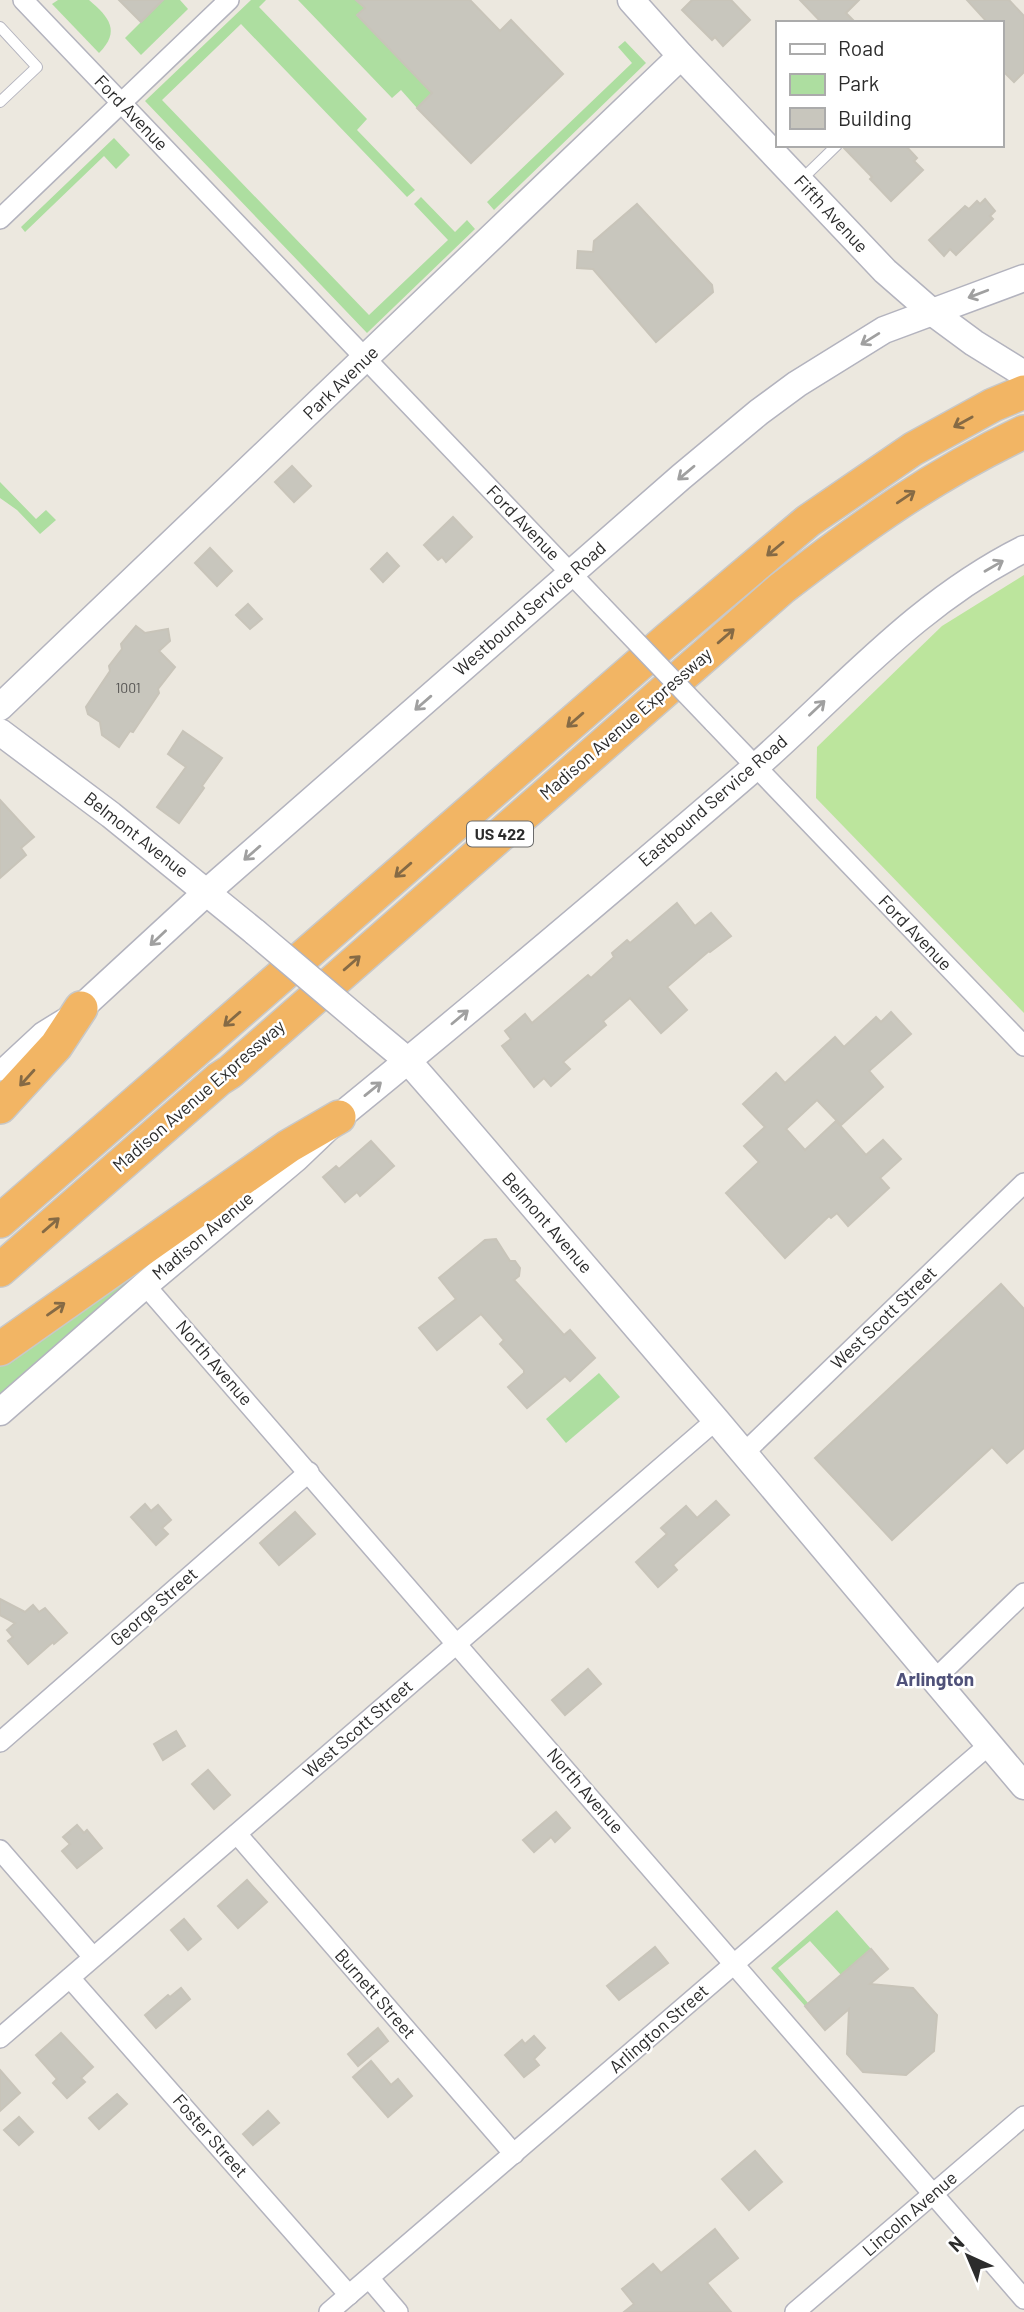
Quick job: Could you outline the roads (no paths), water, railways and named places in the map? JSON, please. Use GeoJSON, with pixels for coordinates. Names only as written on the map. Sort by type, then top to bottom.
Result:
{"type":"FeatureCollection","features":[{"type":"Feature","properties":{"kind":"highway","name":"Madison Avenue Expressway"},"geometry":{"type":"LineString","coordinates":[[0,1221],[668,639],[808,521],[914,449],[993,405],[1024,392]]}},
{"type":"Feature","properties":{"kind":"highway","name":"Madison Avenue Expressway"},"geometry":{"type":"LineString","coordinates":[[0,1270],[782,588],[913,492],[1024,432]]}},
{"type":"Feature","properties":{"kind":"highway"},"geometry":{"type":"LineString","coordinates":[[0,1107],[56,1046],[81,1008]]}},
{"type":"Feature","properties":{"kind":"highway"},"geometry":{"type":"LineString","coordinates":[[0,1349],[289,1146],[339,1117]]}},
{"type":"Feature","properties":{"kind":"main road","name":"Fifth Avenue"},"geometry":{"type":"LineString","coordinates":[[631,0],[885,271],[932,312],[974,343],[1024,374]]}},
{"type":"Feature","properties":{"kind":"main road","name":"Park Avenue"},"geometry":{"type":"LineString","coordinates":[[0,707],[681,56]]}},
{"type":"Feature","properties":{"kind":"main road","name":"Westbound Service Road"},"geometry":{"type":"LineString","coordinates":[[81,1008],[208,891],[571,573],[681,477],[787,391],[884,330],[1024,278]]}},
{"type":"Feature","properties":{"kind":"main road","name":"Eastbound Service Road"},"geometry":{"type":"LineString","coordinates":[[408,1061],[755,766],[886,644],[927,610],[977,575],[1024,549]]}},
{"type":"Feature","properties":{"kind":"main road","name":"Belmont Avenue"},"geometry":{"type":"LineString","coordinates":[[0,732],[208,891],[408,1061],[716,1420],[989,1745],[1021,1776]]}},
{"type":"Feature","properties":{"kind":"main road","name":"Madison Avenue"},"geometry":{"type":"LineString","coordinates":[[0,1412],[295,1159],[339,1117],[408,1061]]}},
{"type":"Feature","properties":{"kind":"street","name":"Ford Avenue"},"geometry":{"type":"LineString","coordinates":[[23,0],[1024,1046]]}},
{"type":"Feature","properties":{"kind":"street"},"geometry":{"type":"LineString","coordinates":[[0,219],[229,0]]}},
{"type":"Feature","properties":{"kind":"street"},"geometry":{"type":"LineString","coordinates":[[0,1070],[42,1032],[81,1008]]}},
{"type":"Feature","properties":{"kind":"street","name":"West Scott Street"},"geometry":{"type":"LineString","coordinates":[[744,1453],[1024,1183]]}},
{"type":"Feature","properties":{"kind":"street","name":"North Avenue"},"geometry":{"type":"LineString","coordinates":[[145,1285],[1024,2298]]}},
{"type":"Feature","properties":{"kind":"street","name":"West Scott Street"},"geometry":{"type":"LineString","coordinates":[[0,2038],[716,1420]]}},
{"type":"Feature","properties":{"kind":"street","name":"George Street"},"geometry":{"type":"LineString","coordinates":[[0,1742],[309,1472]]}},
{"type":"Feature","properties":{"kind":"street"},"geometry":{"type":"LineString","coordinates":[[935,1679],[1024,1593]]}},
{"type":"Feature","properties":{"kind":"street","name":"Arlington Street"},"geometry":{"type":"LineString","coordinates":[[329,2312],[989,1745]]}},
{"type":"Feature","properties":{"kind":"street","name":"Burnett Street"},"geometry":{"type":"LineString","coordinates":[[237,1834],[514,2154]]}},
{"type":"Feature","properties":{"kind":"street"},"geometry":{"type":"LineString","coordinates":[[0,1850],[93,1958]]}},
{"type":"Feature","properties":{"kind":"street","name":"Foster Street"},"geometry":{"type":"LineString","coordinates":[[70,1978],[349,2295]]}},
{"type":"Feature","properties":{"kind":"street","name":"Lincoln Avenue"},"geometry":{"type":"LineString","coordinates":[[796,2312],[1024,2116]]}},
{"type":"Feature","properties":{"kind":"street"},"geometry":{"type":"LineString","coordinates":[[369,2278],[398,2312]]}},
{"type":"Feature","properties":{"kind":"lane"},"geometry":{"type":"LineString","coordinates":[[0,27],[37,67],[0,102]]}},
{"type":"Feature","properties":{"kind":"lane"},"geometry":{"type":"LineString","coordinates":[[800,181],[835,147]]}},
{"type":"Feature","properties":{"kind":"district","name":"Arlington"},"geometry":{"type":"Point","coordinates":[935,1679]}}]}
